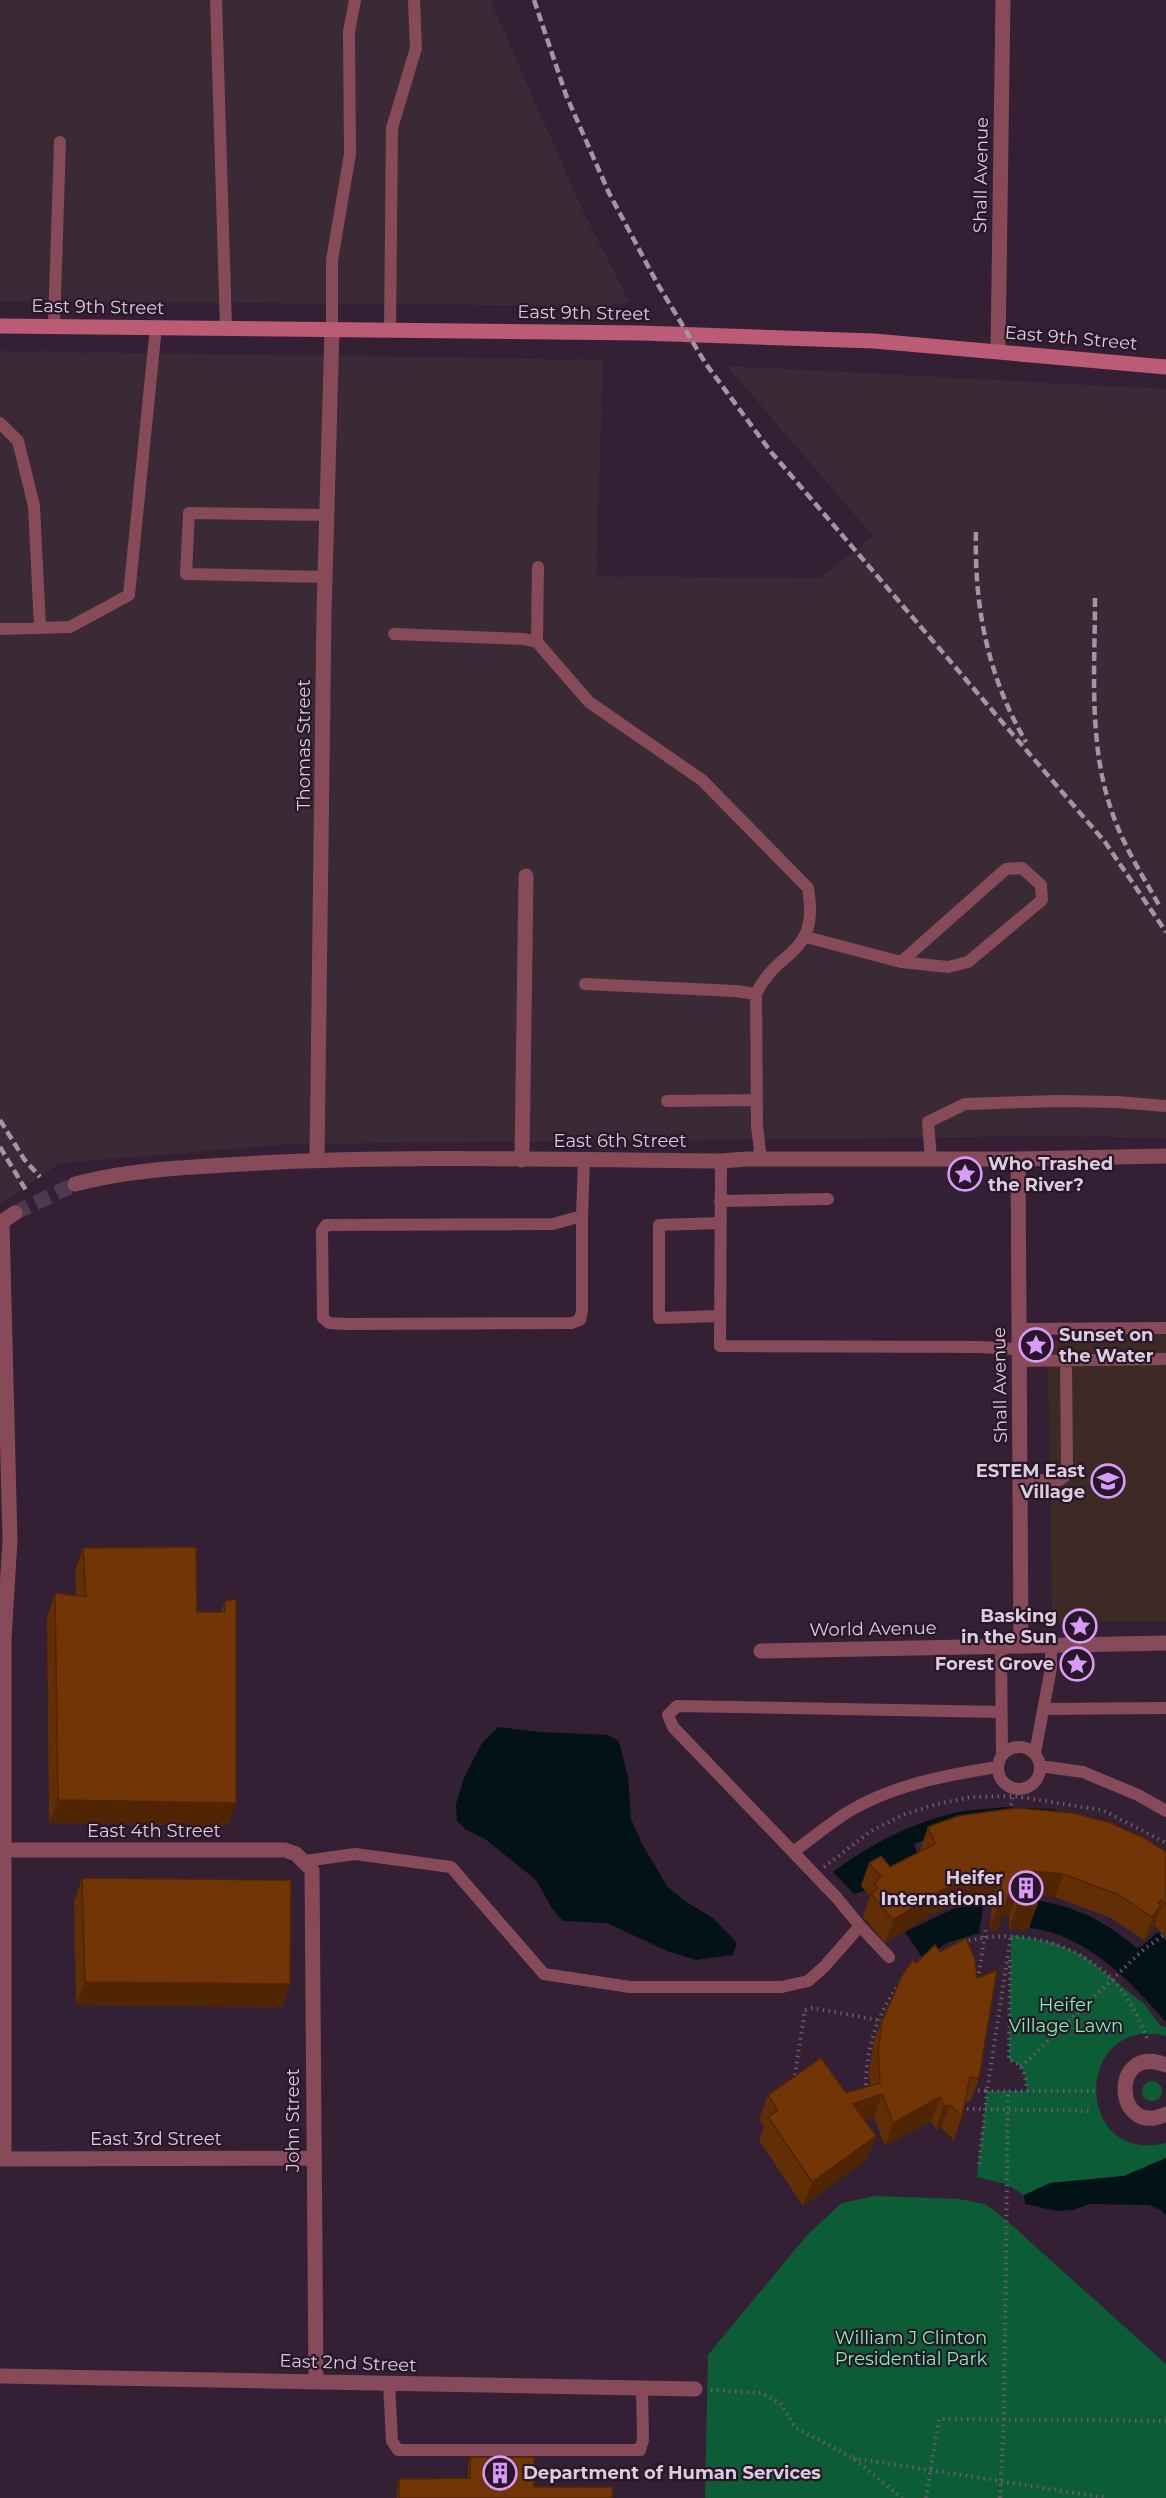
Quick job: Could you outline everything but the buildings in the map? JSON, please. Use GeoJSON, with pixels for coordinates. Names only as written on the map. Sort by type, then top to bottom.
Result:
{"type":"FeatureCollection","features":[{"type":"Feature","properties":{"kind":"main road","name":"East 9th Street"},"geometry":{"type":"LineString","coordinates":[[0,326],[664,333],[874,341],[1166,366]]}},
{"type":"Feature","properties":{"kind":"street","name":"Shall Avenue"},"geometry":{"type":"LineString","coordinates":[[998,351],[1003,0]]}},
{"type":"Feature","properties":{"kind":"street","name":"Thomas Street"},"geometry":{"type":"LineString","coordinates":[[317,1160],[325,577],[332,330]]}},
{"type":"Feature","properties":{"kind":"street"},"geometry":{"type":"LineString","coordinates":[[522,1160],[526,876]]}},
{"type":"Feature","properties":{"kind":"street","name":"East 6th Street"},"geometry":{"type":"LineString","coordinates":[[75,1184],[108,1175],[142,1170],[317,1160],[721,1161],[1166,1156]]}},
{"type":"Feature","properties":{"kind":"street","name":"Shall Avenue"},"geometry":{"type":"LineString","coordinates":[[1018,1159],[1021,1646]]}},
{"type":"Feature","properties":{"kind":"street"},"geometry":{"type":"LineString","coordinates":[[2,2159],[5,1540],[1,1223],[15,1214]]}},
{"type":"Feature","properties":{"kind":"street","name":"World Avenue"},"geometry":{"type":"LineString","coordinates":[[761,1651],[1166,1643]]}},
{"type":"Feature","properties":{"kind":"street","name":"East 4th Street"},"geometry":{"type":"LineString","coordinates":[[3,1850],[285,1850],[305,1861]]}},
{"type":"Feature","properties":{"kind":"street","name":"John Street"},"geometry":{"type":"LineString","coordinates":[[305,1861],[312,1870],[312,2158],[316,2381]]}},
{"type":"Feature","properties":{"kind":"street"},"geometry":{"type":"LineString","coordinates":[[1166,2065],[1156,2061],[1138,2065],[1131,2071],[1124,2089],[1129,2107],[1136,2113],[1154,2118],[1166,2114]]}},
{"type":"Feature","properties":{"kind":"street","name":"East 3rd Street"},"geometry":{"type":"LineString","coordinates":[[2,2159],[312,2158]]}},
{"type":"Feature","properties":{"kind":"street","name":"East 2nd Street"},"geometry":{"type":"LineString","coordinates":[[0,2376],[695,2389]]}},
{"type":"Feature","properties":{"kind":"lane"},"geometry":{"type":"LineString","coordinates":[[216,0],[226,328]]}},
{"type":"Feature","properties":{"kind":"lane"},"geometry":{"type":"LineString","coordinates":[[332,330],[332,260],[350,154],[349,32],[355,0]]}},
{"type":"Feature","properties":{"kind":"lane"},"geometry":{"type":"LineString","coordinates":[[390,330],[392,128],[416,48],[414,0]]}},
{"type":"Feature","properties":{"kind":"lane"},"geometry":{"type":"LineString","coordinates":[[54,326],[60,142]]}},
{"type":"Feature","properties":{"kind":"lane"},"geometry":{"type":"LineString","coordinates":[[0,629],[70,627],[129,595],[156,327]]}},
{"type":"Feature","properties":{"kind":"lane"},"geometry":{"type":"LineString","coordinates":[[0,423],[18,441],[34,506],[40,627]]}},
{"type":"Feature","properties":{"kind":"lane"},"geometry":{"type":"LineString","coordinates":[[325,577],[186,574],[189,513],[327,515]]}},
{"type":"Feature","properties":{"kind":"lane"},"geometry":{"type":"LineString","coordinates":[[537,642],[538,567]]}},
{"type":"Feature","properties":{"kind":"lane"},"geometry":{"type":"LineString","coordinates":[[394,634],[524,639],[537,642],[589,702],[702,780],[807,888],[811,905],[806,938],[763,980],[756,994],[756,1100],[761,1159]]}},
{"type":"Feature","properties":{"kind":"lane"},"geometry":{"type":"LineString","coordinates":[[806,938],[901,962],[948,967],[968,962],[1042,900],[1041,885],[1022,868],[1006,869],[901,962]]}},
{"type":"Feature","properties":{"kind":"lane"},"geometry":{"type":"LineString","coordinates":[[585,984],[756,994]]}},
{"type":"Feature","properties":{"kind":"lane"},"geometry":{"type":"LineString","coordinates":[[667,1101],[756,1100]]}},
{"type":"Feature","properties":{"kind":"lane"},"geometry":{"type":"LineString","coordinates":[[931,1159],[928,1122],[965,1104],[1057,1101],[1166,1106]]}},
{"type":"Feature","properties":{"kind":"lane"},"geometry":{"type":"LineString","coordinates":[[582,1216],[553,1224],[326,1226],[322,1231],[323,1318],[329,1323],[346,1324],[572,1323],[580,1320],[584,1160]]}},
{"type":"Feature","properties":{"kind":"lane"},"geometry":{"type":"LineString","coordinates":[[721,1161],[720,1346],[980,1347],[1019,1355],[1066,1360],[1166,1359]]}},
{"type":"Feature","properties":{"kind":"lane"},"geometry":{"type":"LineString","coordinates":[[720,1200],[828,1199]]}},
{"type":"Feature","properties":{"kind":"lane"},"geometry":{"type":"LineString","coordinates":[[720,1316],[659,1318],[659,1225],[721,1223]]}},
{"type":"Feature","properties":{"kind":"lane"},"geometry":{"type":"LineString","coordinates":[[1019,1329],[1165,1328]]}},
{"type":"Feature","properties":{"kind":"lane"},"geometry":{"type":"LineString","coordinates":[[1021,1480],[1059,1480],[1064,1477],[1067,1468],[1066,1360]]}},
{"type":"Feature","properties":{"kind":"lane"},"geometry":{"type":"LineString","coordinates":[[1001,1646],[1002,1754],[997,1767],[1004,1783],[1013,1795],[1020,1789],[1031,1785],[1037,1778],[1040,1766],[1035,1753],[1051,1668],[1051,1645]]}},
{"type":"Feature","properties":{"kind":"lane"},"geometry":{"type":"LineString","coordinates":[[889,1957],[793,1852],[673,1727],[668,1715],[677,1706],[1001,1712]]}},
{"type":"Feature","properties":{"kind":"lane"},"geometry":{"type":"LineString","coordinates":[[1043,1709],[1166,1708]]}},
{"type":"Feature","properties":{"kind":"lane"},"geometry":{"type":"LineString","coordinates":[[1002,1754],[1010,1748],[1022,1746],[1035,1753]]}},
{"type":"Feature","properties":{"kind":"lane"},"geometry":{"type":"LineString","coordinates":[[1040,1766],[1083,1772],[1138,1795],[1166,1811]]}},
{"type":"Feature","properties":{"kind":"lane"},"geometry":{"type":"LineString","coordinates":[[793,1852],[850,1811],[892,1792],[957,1773],[997,1767]]}},
{"type":"Feature","properties":{"kind":"lane"},"geometry":{"type":"LineString","coordinates":[[305,1861],[355,1854],[451,1867],[544,1974],[630,1987],[782,1987],[807,1981],[824,1967],[860,1926]]}},
{"type":"Feature","properties":{"kind":"lane"},"geometry":{"type":"LineString","coordinates":[[389,2383],[392,2441],[398,2450],[640,2450],[644,2440],[642,2388]]}},
{"type":"Feature","properties":{"kind":"path"},"geometry":{"type":"LineString","coordinates":[[1009,1821],[1013,1795]]}},
{"type":"Feature","properties":{"kind":"path"},"geometry":{"type":"LineString","coordinates":[[814,1875],[871,1831],[903,1815],[937,1804],[972,1797],[1013,1795],[1102,1810],[1166,1843]]}},
{"type":"Feature","properties":{"kind":"path"},"geometry":{"type":"LineString","coordinates":[[977,1983],[986,1928]]}},
{"type":"Feature","properties":{"kind":"path"},"geometry":{"type":"LineString","coordinates":[[1011,1929],[1009,2060],[1025,2071],[1027,2091]]}},
{"type":"Feature","properties":{"kind":"path"},"geometry":{"type":"LineString","coordinates":[[980,2163],[987,2091],[1011,1935]]}},
{"type":"Feature","properties":{"kind":"path"},"geometry":{"type":"LineString","coordinates":[[958,1943],[985,1936],[1011,1935],[1055,1943],[1083,1956],[1114,1978],[1134,2008],[1146,2038]]}},
{"type":"Feature","properties":{"kind":"path"},"geometry":{"type":"LineString","coordinates":[[1021,2067],[1114,1978],[1164,1935]]}},
{"type":"Feature","properties":{"kind":"path"},"geometry":{"type":"LineString","coordinates":[[866,2097],[867,2062],[878,2020],[889,1998],[905,1976]]}},
{"type":"Feature","properties":{"kind":"path"},"geometry":{"type":"LineString","coordinates":[[795,2086],[794,2078],[805,2010],[812,2008],[878,2020]]}},
{"type":"Feature","properties":{"kind":"path"},"geometry":{"type":"LineString","coordinates":[[972,2090],[1099,2091]]}},
{"type":"Feature","properties":{"kind":"path"},"geometry":{"type":"LineString","coordinates":[[1000,2498],[1004,2418],[1008,2091]]}},
{"type":"Feature","properties":{"kind":"path"},"geometry":{"type":"LineString","coordinates":[[967,2109],[1092,2111]]}},
{"type":"Feature","properties":{"kind":"path"},"geometry":{"type":"LineString","coordinates":[[695,2389],[761,2393],[780,2403],[796,2428],[853,2458],[902,2498]]}},
{"type":"Feature","properties":{"kind":"path"},"geometry":{"type":"LineString","coordinates":[[926,2498],[939,2419],[1166,2421]]}},
{"type":"Feature","properties":{"kind":"path"},"geometry":{"type":"LineString","coordinates":[[853,2458],[1108,2498]]}},
{"type":"Feature","properties":{"kind":"shaded area"},"geometry":{"type":"Polygon","coordinates":[[[0,0],[490,0],[584,213],[629,302],[603,306],[0,301],[0,0]]]}},
{"type":"Feature","properties":{"kind":"shaded area"},"geometry":{"type":"Polygon","coordinates":[[[0,351],[603,360],[596,576],[820,578],[873,536],[727,366],[1166,389],[1166,1138],[1066,1136],[290,1144],[60,1163],[0,1204],[0,351]]]}},
{"type":"Feature","properties":{"kind":"shaded area","name":"ESTEM East Village"},"geometry":{"type":"Polygon","coordinates":[[[1166,1334],[1166,1621],[1052,1622],[1048,1341],[1166,1334]]]}},
{"type":"Feature","properties":{"kind":"shaded area"},"geometry":{"type":"Polygon","coordinates":[[[498,1727],[541,1732],[608,1735],[619,1741],[628,1777],[631,1819],[642,1844],[667,1886],[683,1900],[713,1918],[737,1943],[733,1955],[696,1960],[667,1951],[607,1923],[563,1921],[553,1910],[536,1880],[485,1839],[465,1829],[457,1821],[456,1804],[464,1778],[482,1743],[498,1727]]]}},
{"type":"Feature","properties":{"kind":"shaded area"},"geometry":{"type":"Polygon","coordinates":[[[1005,1807],[1050,1809],[1085,1817],[1166,1857],[940,1834],[914,1844],[918,1857],[888,1878],[863,1891],[854,1894],[833,1872],[877,1843],[909,1828],[959,1812],[1005,1807]]]}},
{"type":"Feature","properties":{"kind":"shaded area"},"geometry":{"type":"Polygon","coordinates":[[[1022,1898],[1071,1908],[1097,1920],[1137,1948],[1158,1932],[1166,1941],[1166,2022],[1122,1976],[1089,1950],[1051,1932],[1030,1928],[1030,1907],[1022,1898]]]}},
{"type":"Feature","properties":{"kind":"shaded area"},"geometry":{"type":"Polygon","coordinates":[[[984,1902],[979,1933],[947,1943],[923,1959],[905,1932],[953,1909],[984,1902]]]}},
{"type":"Feature","properties":{"kind":"shaded area"},"geometry":{"type":"Polygon","coordinates":[[[1166,2158],[1166,2216],[1161,2210],[1149,2205],[1090,2204],[1073,2210],[1057,2211],[1025,2204],[1024,2195],[1050,2183],[1124,2176],[1166,2158]]]}},
{"type":"Feature","properties":{"kind":"green space","name":"Heifer Village Lawn"},"geometry":{"type":"Polygon","coordinates":[[[1011,1935],[1055,1943],[1084,1956],[1144,2004],[1160,2025],[1166,2028],[1166,2036],[1136,2035],[1114,2046],[1101,2066],[1096,2089],[1100,2113],[1113,2133],[1135,2144],[1166,2143],[1166,2158],[1124,2176],[1050,2183],[1024,2195],[1006,2184],[977,2177],[987,2091],[1027,2091],[1025,2075],[1021,2068],[1009,2060],[1011,1935]]]}},
{"type":"Feature","properties":{"kind":"green space"},"geometry":{"type":"Polygon","coordinates":[[[1148,2081],[1156,2081],[1162,2087],[1162,2095],[1156,2101],[1148,2101],[1142,2095],[1142,2087],[1148,2081]]]}},
{"type":"Feature","properties":{"kind":"green space","name":"William J Clinton Presidential Park"},"geometry":{"type":"Polygon","coordinates":[[[875,2196],[959,2199],[985,2204],[1006,2220],[1166,2364],[1166,2498],[705,2498],[708,2355],[807,2235],[842,2203],[875,2196]]]}},
{"type":"Feature","properties":{"kind":"tunnel"},"geometry":{"type":"LineString","coordinates":[[15,1213],[75,1184]]}},
{"type":"Feature","properties":{"kind":"railway"},"geometry":{"type":"LineString","coordinates":[[534,0],[566,95],[609,193],[657,283],[706,364],[771,452],[1105,842],[1166,932]]}},
{"type":"Feature","properties":{"kind":"railway"},"geometry":{"type":"LineString","coordinates":[[976,532],[978,587],[986,641],[1002,692],[1026,742]]}},
{"type":"Feature","properties":{"kind":"railway"},"geometry":{"type":"LineString","coordinates":[[1095,598],[1094,706],[1104,786],[1112,812],[1133,860],[1159,905]]}},
{"type":"Feature","properties":{"kind":"railway"},"geometry":{"type":"LineString","coordinates":[[0,1120],[24,1159],[40,1177]]}},
{"type":"Feature","properties":{"kind":"railway"},"geometry":{"type":"LineString","coordinates":[[0,1147],[27,1192]]}},
{"type":"Feature","properties":{"kind":"place","name":"Who Trashed the River?"},"geometry":{"type":"Point","coordinates":[965,1174]}},
{"type":"Feature","properties":{"kind":"place","name":"Sunset on the Water"},"geometry":{"type":"Point","coordinates":[1036,1345]}},
{"type":"Feature","properties":{"kind":"place","name":"ESTEM East Village"},"geometry":{"type":"Point","coordinates":[1108,1481]}},
{"type":"Feature","properties":{"kind":"place","name":"Basking in the Sun"},"geometry":{"type":"Point","coordinates":[1080,1626]}},
{"type":"Feature","properties":{"kind":"place","name":"Forest Grove"},"geometry":{"type":"Point","coordinates":[1077,1664]}},
{"type":"Feature","properties":{"kind":"place","name":"Heifer International"},"geometry":{"type":"Point","coordinates":[1026,1888]}},
{"type":"Feature","properties":{"kind":"place","name":"Department of Human Services"},"geometry":{"type":"Point","coordinates":[500,2473]}}]}
